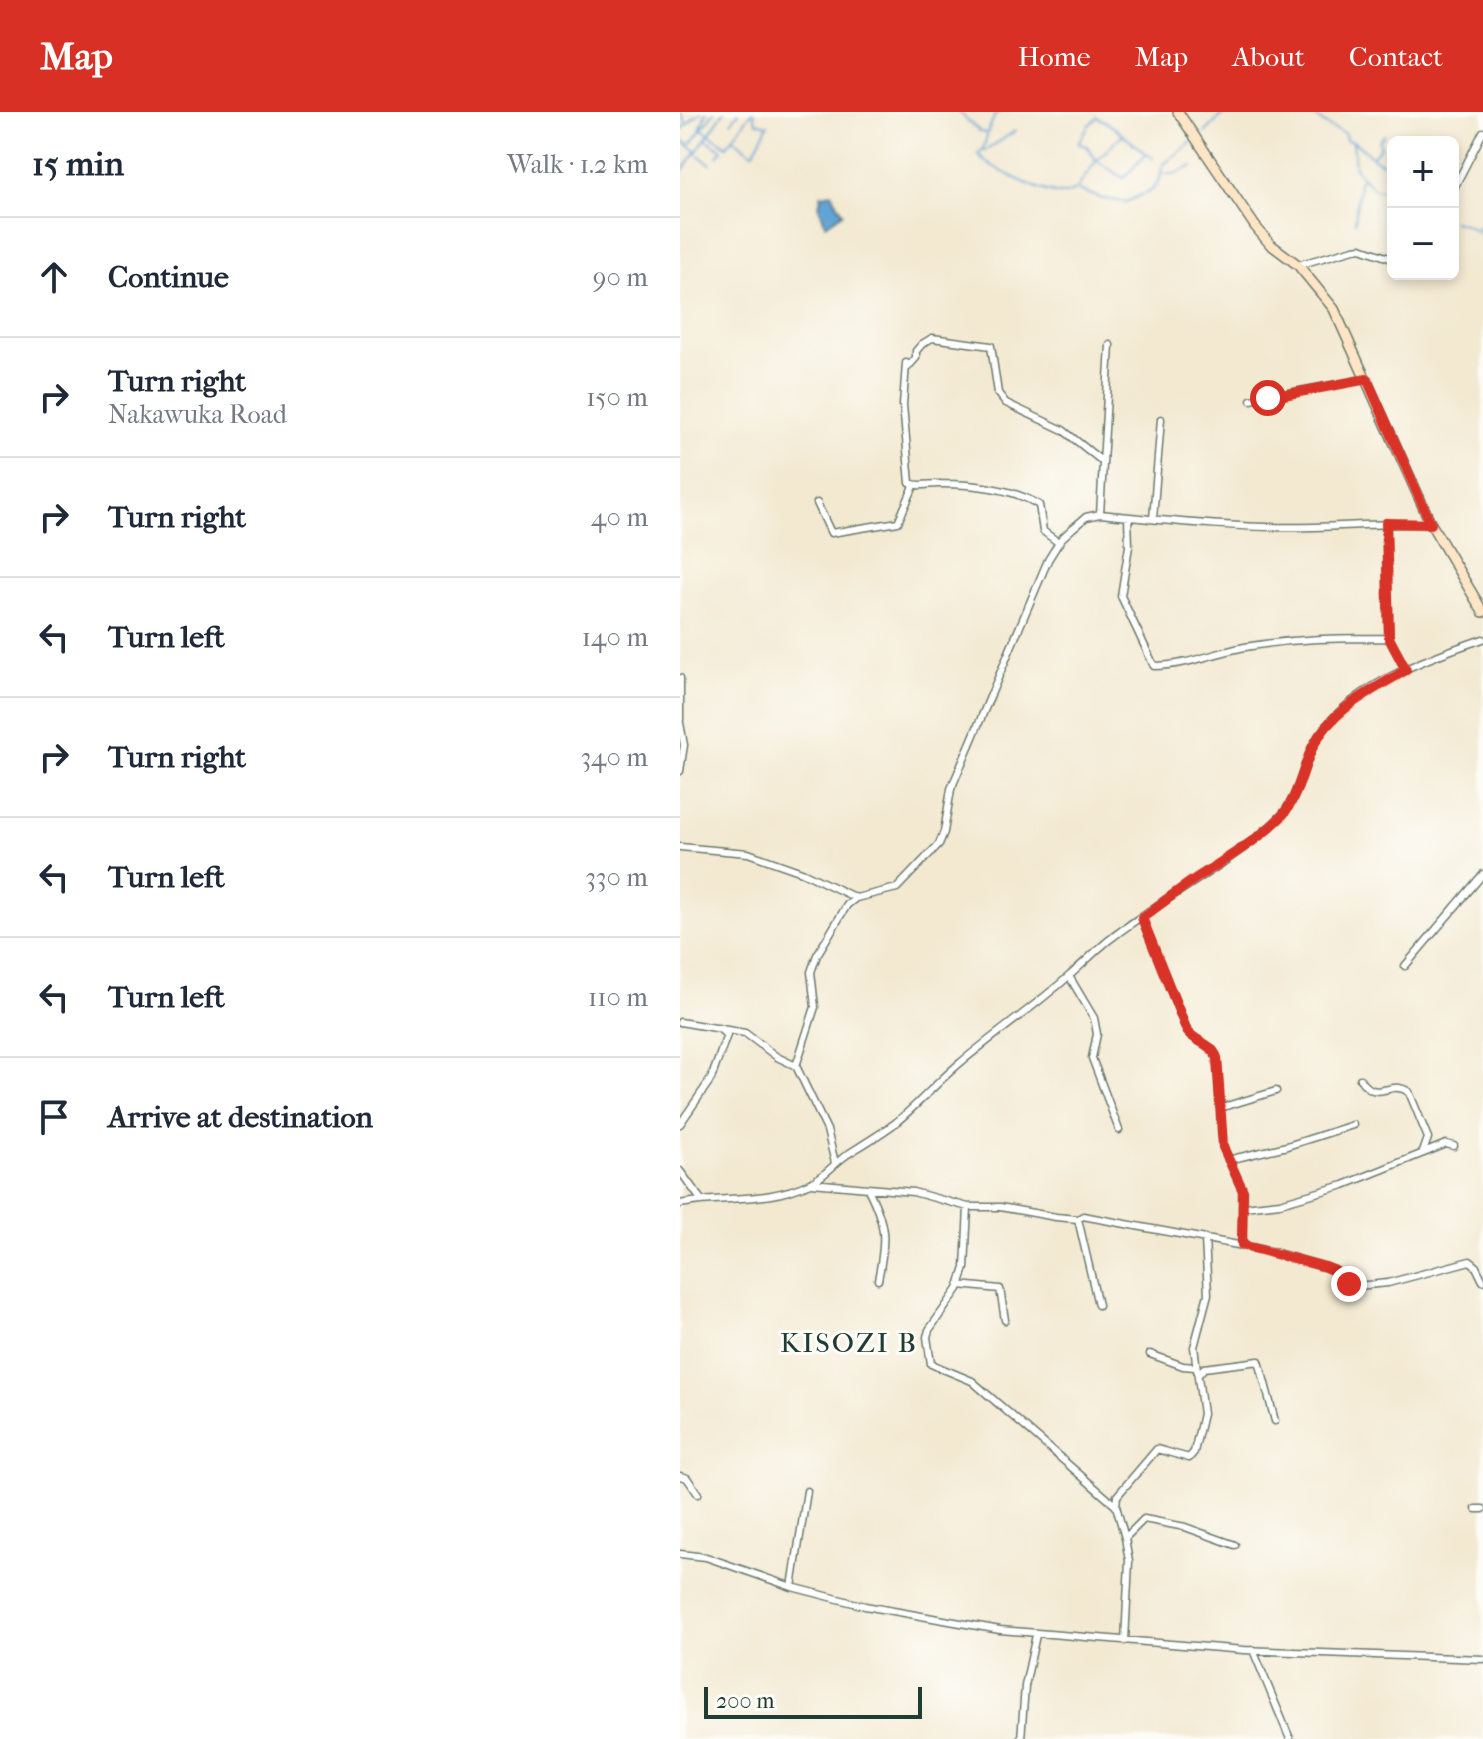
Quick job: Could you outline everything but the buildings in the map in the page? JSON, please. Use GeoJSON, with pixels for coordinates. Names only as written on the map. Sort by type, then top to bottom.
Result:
{"type":"FeatureCollection","features":[{"type":"Feature","properties":{"kind":"main road"},"geometry":{"type":"LineString","coordinates":[[1178,112],[1255,226],[1270,244],[1298,265],[1334,309],[1431,524],[1483,612]]}},
{"type":"Feature","properties":{"kind":"street"},"geometry":{"type":"LineString","coordinates":[[1459,178],[1483,132]]}},
{"type":"Feature","properties":{"kind":"street"},"geometry":{"type":"LineString","coordinates":[[1298,265],[1361,248],[1387,257]]}},
{"type":"Feature","properties":{"kind":"street"},"geometry":{"type":"LineString","coordinates":[[914,486],[908,478],[903,405],[906,366],[916,358],[916,351],[922,344],[932,338],[991,346],[998,393],[1006,403],[1063,430],[1103,462]]}},
{"type":"Feature","properties":{"kind":"street"},"geometry":{"type":"LineString","coordinates":[[1100,514],[1110,345]]}},
{"type":"Feature","properties":{"kind":"street"},"geometry":{"type":"LineString","coordinates":[[1251,400],[1367,379]]}},
{"type":"Feature","properties":{"kind":"street"},"geometry":{"type":"LineString","coordinates":[[1153,519],[1161,419]]}},
{"type":"Feature","properties":{"kind":"street"},"geometry":{"type":"LineString","coordinates":[[914,486],[958,484],[1021,496],[1039,505],[1043,531],[1059,543]]}},
{"type":"Feature","properties":{"kind":"street"},"geometry":{"type":"LineString","coordinates":[[817,503],[831,533],[898,522],[914,486]]}},
{"type":"Feature","properties":{"kind":"street"},"geometry":{"type":"LineString","coordinates":[[796,1066],[815,1007],[812,967],[843,912],[856,898],[897,888],[942,839],[951,789],[1020,623],[1059,543],[1086,517],[1100,514],[1313,527],[1431,524]]}},
{"type":"Feature","properties":{"kind":"street"},"geometry":{"type":"LineString","coordinates":[[1128,517],[1129,546],[1121,596],[1154,666],[1176,666],[1194,658],[1301,638],[1389,638]]}},
{"type":"Feature","properties":{"kind":"street"},"geometry":{"type":"LineString","coordinates":[[1386,523],[1389,638],[1406,670]]}},
{"type":"Feature","properties":{"kind":"street"},"geometry":{"type":"LineString","coordinates":[[680,1204],[751,1200],[812,1183],[835,1163],[895,1123],[960,1063],[1133,921],[1232,857],[1278,820],[1293,798],[1313,747],[1334,717],[1383,681],[1416,663],[1483,639]]}},
{"type":"Feature","properties":{"kind":"street"},"geometry":{"type":"LineString","coordinates":[[680,678],[680,722],[684,745],[680,768]]}},
{"type":"Feature","properties":{"kind":"street"},"geometry":{"type":"LineString","coordinates":[[680,847],[748,853],[802,872],[856,898]]}},
{"type":"Feature","properties":{"kind":"street"},"geometry":{"type":"LineString","coordinates":[[1405,966],[1483,874]]}},
{"type":"Feature","properties":{"kind":"street"},"geometry":{"type":"LineString","coordinates":[[1142,918],[1187,1031],[1193,1039],[1206,1043],[1214,1050],[1217,1058],[1223,1147],[1243,1191],[1242,1245]]}},
{"type":"Feature","properties":{"kind":"street"},"geometry":{"type":"LineString","coordinates":[[1069,976],[1094,1018],[1097,1034],[1092,1058],[1119,1130]]}},
{"type":"Feature","properties":{"kind":"street"},"geometry":{"type":"LineString","coordinates":[[680,1022],[745,1033],[777,1057],[796,1066],[827,1130],[835,1163]]}},
{"type":"Feature","properties":{"kind":"street"},"geometry":{"type":"LineString","coordinates":[[680,1124],[714,1070],[727,1035],[717,1028]]}},
{"type":"Feature","properties":{"kind":"street"},"geometry":{"type":"LineString","coordinates":[[1360,1079],[1373,1092],[1398,1087],[1409,1092],[1428,1138],[1423,1152]]}},
{"type":"Feature","properties":{"kind":"street"},"geometry":{"type":"LineString","coordinates":[[1220,1108],[1276,1091]]}},
{"type":"Feature","properties":{"kind":"street"},"geometry":{"type":"LineString","coordinates":[[1228,1160],[1287,1146],[1353,1125]]}},
{"type":"Feature","properties":{"kind":"street"},"geometry":{"type":"LineString","coordinates":[[1244,1207],[1280,1203],[1344,1185],[1399,1165],[1423,1152],[1446,1144],[1454,1146]]}},
{"type":"Feature","properties":{"kind":"street"},"geometry":{"type":"LineString","coordinates":[[680,1171],[702,1201]]}},
{"type":"Feature","properties":{"kind":"street"},"geometry":{"type":"LineString","coordinates":[[827,1171],[834,1186]]}},
{"type":"Feature","properties":{"kind":"street"},"geometry":{"type":"LineString","coordinates":[[812,1183],[913,1192],[968,1207],[1000,1207],[1031,1214],[1078,1219],[1083,1216],[1132,1224],[1242,1245],[1325,1267],[1357,1286],[1388,1283],[1470,1261],[1483,1281]]}},
{"type":"Feature","properties":{"kind":"street"},"geometry":{"type":"LineString","coordinates":[[868,1189],[884,1228],[878,1280]]}},
{"type":"Feature","properties":{"kind":"street"},"geometry":{"type":"LineString","coordinates":[[968,1207],[966,1257],[959,1285],[927,1337],[931,1364],[972,1381],[1116,1506]]}},
{"type":"Feature","properties":{"kind":"street"},"geometry":{"type":"LineString","coordinates":[[1078,1219],[1098,1305]]}},
{"type":"Feature","properties":{"kind":"street"},"geometry":{"type":"LineString","coordinates":[[1125,1641],[1129,1561],[1116,1506],[1117,1496],[1157,1449],[1189,1458],[1194,1452],[1203,1414],[1195,1367],[1195,1338],[1208,1294],[1205,1239]]}},
{"type":"Feature","properties":{"kind":"street"},"geometry":{"type":"LineString","coordinates":[[959,1285],[1000,1289],[1005,1320]]}},
{"type":"Feature","properties":{"kind":"street"},"geometry":{"type":"LineString","coordinates":[[1150,1354],[1195,1367]]}},
{"type":"Feature","properties":{"kind":"street"},"geometry":{"type":"LineString","coordinates":[[1198,1375],[1204,1368],[1259,1361],[1275,1421]]}},
{"type":"Feature","properties":{"kind":"street"},"geometry":{"type":"LineString","coordinates":[[680,1476],[687,1478],[698,1494]]}},
{"type":"Feature","properties":{"kind":"street"},"geometry":{"type":"LineString","coordinates":[[792,1587],[807,1491]]}},
{"type":"Feature","properties":{"kind":"street"},"geometry":{"type":"LineString","coordinates":[[1125,1538],[1144,1519],[1185,1527],[1235,1545]]}},
{"type":"Feature","properties":{"kind":"street"},"geometry":{"type":"LineString","coordinates":[[680,1554],[726,1563],[792,1587],[900,1613],[1036,1635],[1253,1650],[1483,1659]]}},
{"type":"Feature","properties":{"kind":"street"},"geometry":{"type":"LineString","coordinates":[[1021,1739],[1023,1696],[1036,1635]]}},
{"type":"Feature","properties":{"kind":"street"},"geometry":{"type":"LineString","coordinates":[[1253,1650],[1290,1739]]}},
{"type":"Feature","properties":{"kind":"water"},"geometry":{"type":"Polygon","coordinates":[[[832,193],[843,213],[826,225],[819,207],[821,195],[832,193]]]}},
{"type":"Feature","properties":{"kind":"waterway"},"geometry":{"type":"LineString","coordinates":[[680,112],[686,123]]}},
{"type":"Feature","properties":{"kind":"waterway"},"geometry":{"type":"LineString","coordinates":[[680,131],[701,112]]}},
{"type":"Feature","properties":{"kind":"waterway"},"geometry":{"type":"LineString","coordinates":[[700,129],[707,112]]}},
{"type":"Feature","properties":{"kind":"waterway"},"geometry":{"type":"LineString","coordinates":[[700,129],[707,112]]}},
{"type":"Feature","properties":{"kind":"waterway"},"geometry":{"type":"LineString","coordinates":[[680,137],[689,146],[714,112]]}},
{"type":"Feature","properties":{"kind":"waterway"},"geometry":{"type":"LineString","coordinates":[[724,112],[709,134],[727,146],[752,112]]}},
{"type":"Feature","properties":{"kind":"waterway"},"geometry":{"type":"LineString","coordinates":[[731,122],[739,112]]}},
{"type":"Feature","properties":{"kind":"waterway"},"geometry":{"type":"LineString","coordinates":[[959,112],[980,132],[988,133],[978,154],[1018,179],[1055,193],[1066,194],[1076,189],[1103,199],[1126,202],[1151,191],[1159,182],[1163,165],[1192,142]]}},
{"type":"Feature","properties":{"kind":"waterway"},"geometry":{"type":"LineString","coordinates":[[991,112],[995,115],[999,112]]}},
{"type":"Feature","properties":{"kind":"waterway"},"geometry":{"type":"LineString","coordinates":[[1205,133],[1225,112]]}},
{"type":"Feature","properties":{"kind":"waterway"},"geometry":{"type":"LineString","coordinates":[[1304,112],[1315,113],[1324,123],[1345,134],[1346,140],[1353,141],[1387,165]]}},
{"type":"Feature","properties":{"kind":"waterway"},"geometry":{"type":"LineString","coordinates":[[733,138],[753,153],[768,125],[756,122],[754,113]]}},
{"type":"Feature","properties":{"kind":"waterway"},"geometry":{"type":"LineString","coordinates":[[988,131],[995,115]]}},
{"type":"Feature","properties":{"kind":"waterway"},"geometry":{"type":"LineString","coordinates":[[1088,126],[1097,117],[1153,158]]}},
{"type":"Feature","properties":{"kind":"waterway"},"geometry":{"type":"LineString","coordinates":[[690,146],[697,151],[709,134],[702,129]]}},
{"type":"Feature","properties":{"kind":"waterway"},"geometry":{"type":"LineString","coordinates":[[1087,129],[1078,143],[1088,147],[1096,160],[1123,178],[1147,154]]}},
{"type":"Feature","properties":{"kind":"waterway"},"geometry":{"type":"LineString","coordinates":[[983,149],[985,151],[1015,131]]}},
{"type":"Feature","properties":{"kind":"waterway"},"geometry":{"type":"LineString","coordinates":[[1078,187],[1096,161],[1122,135]]}},
{"type":"Feature","properties":{"kind":"waterway"},"geometry":{"type":"LineString","coordinates":[[1373,156],[1381,147],[1379,141],[1384,135]]}},
{"type":"Feature","properties":{"kind":"waterway"},"geometry":{"type":"LineString","coordinates":[[706,139],[722,150],[717,156]]}},
{"type":"Feature","properties":{"kind":"waterway"},"geometry":{"type":"LineString","coordinates":[[1353,141],[1355,167],[1362,178],[1355,223]]}},
{"type":"Feature","properties":{"kind":"waterway"},"geometry":{"type":"LineString","coordinates":[[680,174],[696,152]]}},
{"type":"Feature","properties":{"kind":"waterway"},"geometry":{"type":"LineString","coordinates":[[695,153],[711,164]]}},
{"type":"Feature","properties":{"kind":"waterway"},"geometry":{"type":"LineString","coordinates":[[1161,174],[1175,174],[1193,166]]}},
{"type":"Feature","properties":{"kind":"waterway"},"geometry":{"type":"LineString","coordinates":[[1363,178],[1373,188],[1387,192]]}},
{"type":"Feature","properties":{"kind":"waterway"},"geometry":{"type":"LineString","coordinates":[[1459,223],[1483,236]]}},
{"type":"Feature","properties":{"kind":"waterway"},"geometry":{"type":"LineString","coordinates":[[1475,229],[1483,225]]}},
{"type":"Feature","properties":{"kind":"district","name":"KISOZI B"},"geometry":{"type":"Point","coordinates":[849,1342]}},
{"type":"Feature","properties":{"kind":"route"},"geometry":{"type":"LineString","coordinates":[[1268,398],[1367,379],[1431,524],[1386,523],[1389,638],[1406,670],[1383,681],[1334,717],[1313,747],[1293,798],[1278,820],[1232,857],[1203,873],[1142,918],[1187,1031],[1193,1039],[1206,1043],[1214,1050],[1217,1058],[1223,1147],[1243,1191],[1242,1245],[1325,1267],[1335,1271],[1349,1284]]}}]}
